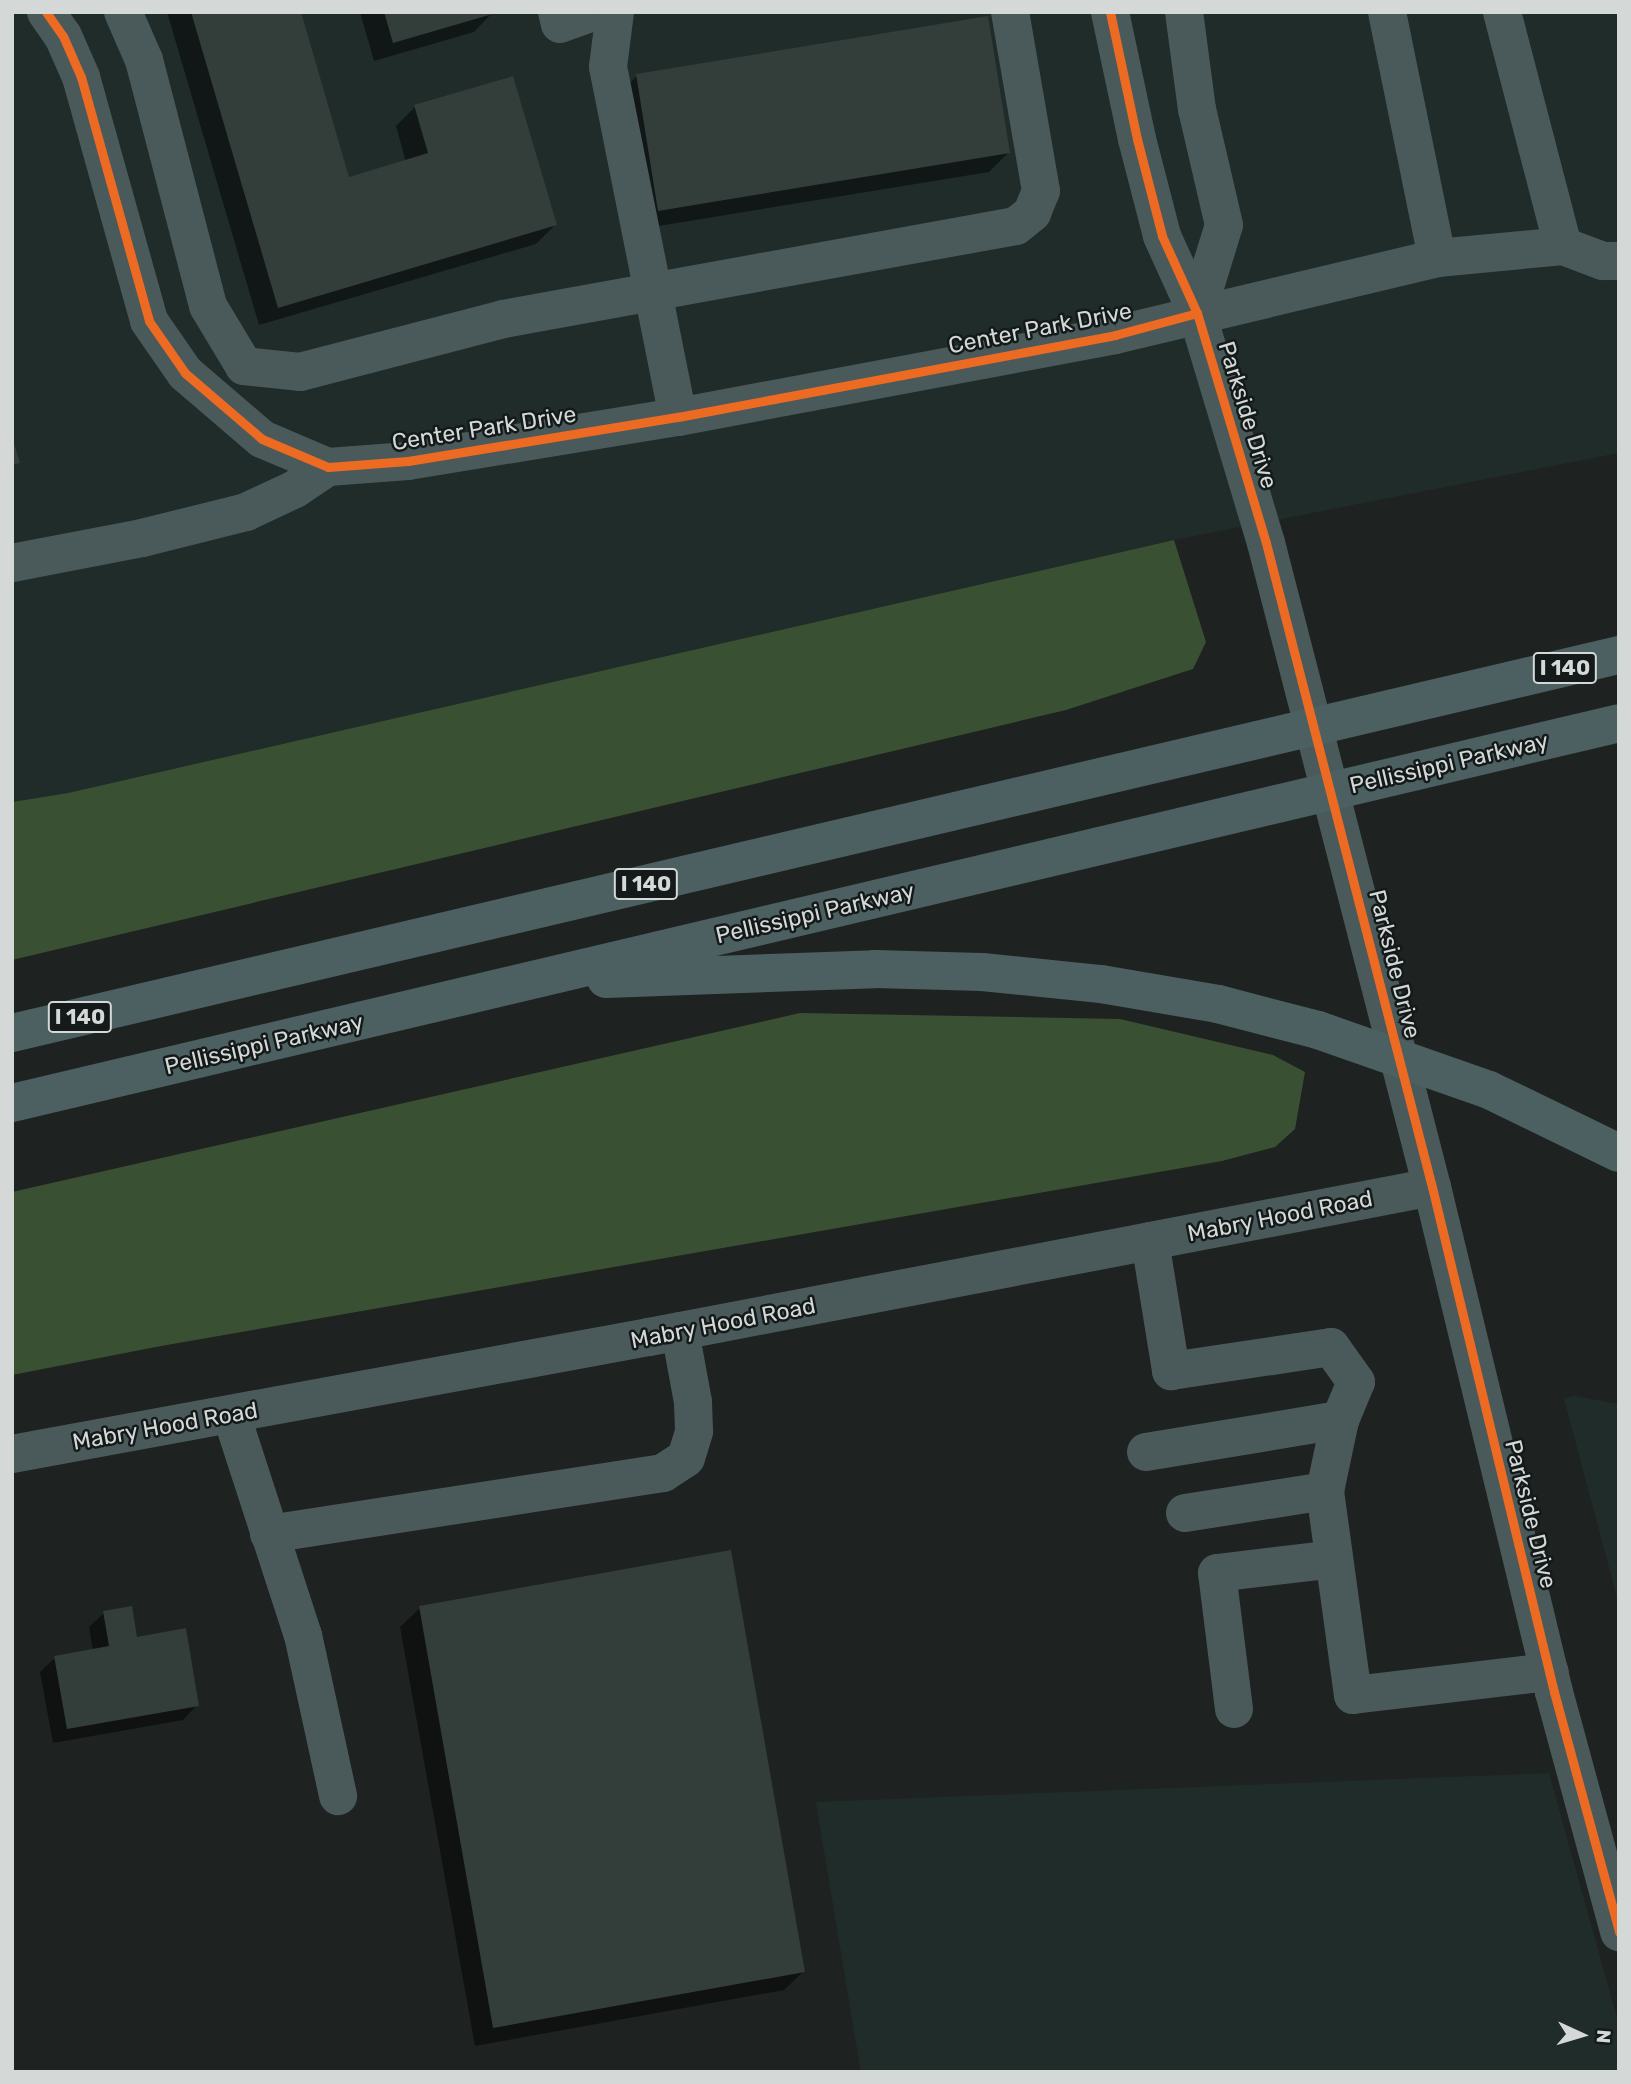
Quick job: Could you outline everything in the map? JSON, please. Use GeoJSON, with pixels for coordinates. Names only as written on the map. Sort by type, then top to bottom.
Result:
{"type":"FeatureCollection","features":[{"type":"Feature","properties":{"kind":"highway","name":"I 140"},"geometry":{"type":"LineString","coordinates":[[12,1033],[1619,655]]}},
{"type":"Feature","properties":{"kind":"highway","name":"Pellissippi Parkway"},"geometry":{"type":"LineString","coordinates":[[22,1102],[1619,723]]}},
{"type":"Feature","properties":{"kind":"highway"},"geometry":{"type":"LineString","coordinates":[[531,981],[847,970],[969,972],[1101,984],[1218,1004],[1318,1030],[1489,1090],[1603,1145]]}},
{"type":"Feature","properties":{"kind":"highway"},"geometry":{"type":"LineString","coordinates":[[12,1015],[147,1000]]}},
{"type":"Feature","properties":{"kind":"street","name":"Center Park Drive"},"geometry":{"type":"LineString","coordinates":[[46,12],[62,36],[81,77],[149,321],[185,373],[262,439],[328,467],[408,461],[678,417],[1115,335],[1197,313],[1437,258],[1563,246]]}},
{"type":"Feature","properties":{"kind":"street"},"geometry":{"type":"LineString","coordinates":[[124,12],[144,60],[208,306],[244,366],[300,372],[503,318],[1016,226],[1032,213],[1041,191],[1010,12]]}},
{"type":"Feature","properties":{"kind":"street"},"geometry":{"type":"LineString","coordinates":[[557,12],[560,24],[593,12]]}},
{"type":"Feature","properties":{"kind":"street"},"geometry":{"type":"LineString","coordinates":[[614,12],[608,67],[678,417]]}},
{"type":"Feature","properties":{"kind":"street","name":"Parkside Drive"},"geometry":{"type":"LineString","coordinates":[[1110,12],[1137,139],[1162,236],[1197,313],[1266,543],[1432,1187],[1550,1672],[1619,1933]]}},
{"type":"Feature","properties":{"kind":"street"},"geometry":{"type":"LineString","coordinates":[[1184,12],[1198,110],[1224,225],[1197,313]]}},
{"type":"Feature","properties":{"kind":"street"},"geometry":{"type":"LineString","coordinates":[[1387,12],[1437,258]]}},
{"type":"Feature","properties":{"kind":"street"},"geometry":{"type":"LineString","coordinates":[[1502,12],[1563,246],[1603,261],[1619,261]]}},
{"type":"Feature","properties":{"kind":"street"},"geometry":{"type":"LineString","coordinates":[[12,564],[142,538],[246,512],[295,488],[328,467]]}},
{"type":"Feature","properties":{"kind":"street","name":"Mabry Hood Road"},"geometry":{"type":"LineString","coordinates":[[12,1454],[680,1331],[1432,1187]]}},
{"type":"Feature","properties":{"kind":"street"},"geometry":{"type":"LineString","coordinates":[[1150,1241],[1171,1371],[1331,1347],[1356,1382],[1340,1420],[1325,1491],[1353,1695],[1550,1672]]}},
{"type":"Feature","properties":{"kind":"street"},"geometry":{"type":"LineString","coordinates":[[269,1534],[663,1473],[686,1458],[694,1431],[693,1402],[680,1331]]}},
{"type":"Feature","properties":{"kind":"street"},"geometry":{"type":"LineString","coordinates":[[231,1414],[303,1635],[338,1797]]}},
{"type":"Feature","properties":{"kind":"street"},"geometry":{"type":"LineString","coordinates":[[1146,1452],[1340,1420]]}},
{"type":"Feature","properties":{"kind":"street"},"geometry":{"type":"LineString","coordinates":[[1185,1513],[1325,1491]]}},
{"type":"Feature","properties":{"kind":"street"},"geometry":{"type":"LineString","coordinates":[[1234,1709],[1217,1573],[1334,1559]]}},
{"type":"Feature","properties":{"kind":"shaded area"},"geometry":{"type":"Polygon","coordinates":[[[12,12],[1619,12],[1619,453],[1174,540],[68,793],[12,802],[12,12]]]}},
{"type":"Feature","properties":{"kind":"shaded area"},"geometry":{"type":"Polygon","coordinates":[[[1574,1396],[1619,1404],[1619,1605],[1564,1399],[1574,1396]]]}},
{"type":"Feature","properties":{"kind":"shaded area"},"geometry":{"type":"Polygon","coordinates":[[[1549,1773],[1619,2025],[1619,2072],[861,2072],[816,1802],[1549,1773]]]}},
{"type":"Feature","properties":{"kind":"green space"},"geometry":{"type":"Polygon","coordinates":[[[1174,540],[1206,642],[1193,669],[1066,710],[12,960],[12,802],[68,793],[1174,540]]]}},
{"type":"Feature","properties":{"kind":"green space"},"geometry":{"type":"Polygon","coordinates":[[[800,1013],[1120,1019],[1273,1055],[1305,1072],[1295,1129],[1275,1147],[1222,1161],[161,1346],[12,1375],[12,1192],[800,1013]]]}},
{"type":"Feature","properties":{"kind":"building"},"geometry":{"type":"Polygon","coordinates":[[[191,12],[301,12],[349,177],[428,153],[414,105],[513,76],[557,225],[278,308],[191,12]]]}},
{"type":"Feature","properties":{"kind":"building"},"geometry":{"type":"Polygon","coordinates":[[[384,12],[495,12],[496,13],[393,43],[384,12]]]}},
{"type":"Feature","properties":{"kind":"building"},"geometry":{"type":"Polygon","coordinates":[[[988,16],[1010,153],[658,211],[636,74],[988,16]]]}},
{"type":"Feature","properties":{"kind":"building"},"geometry":{"type":"Polygon","coordinates":[[[12,437],[20,463],[12,465],[12,437]]]}},
{"type":"Feature","properties":{"kind":"building"},"geometry":{"type":"Polygon","coordinates":[[[731,1550],[805,1972],[493,2028],[419,1606],[731,1550]]]}},
{"type":"Feature","properties":{"kind":"building"},"geometry":{"type":"Polygon","coordinates":[[[132,1606],[137,1637],[186,1628],[199,1706],[67,1729],[54,1656],[109,1646],[103,1611],[132,1606]]]}},
{"type":"Feature","properties":{"kind":"cycle path"},"geometry":{"type":"LineString","coordinates":[[46,12],[63,36],[81,77],[149,321],[185,373],[262,439],[328,467],[408,461],[678,417],[1115,335],[1197,313]]}},
{"type":"Feature","properties":{"kind":"cycle path"},"geometry":{"type":"LineString","coordinates":[[1110,12],[1137,139],[1162,236],[1197,313],[1266,543],[1432,1187],[1554,1692],[1619,1932]]}}]}
